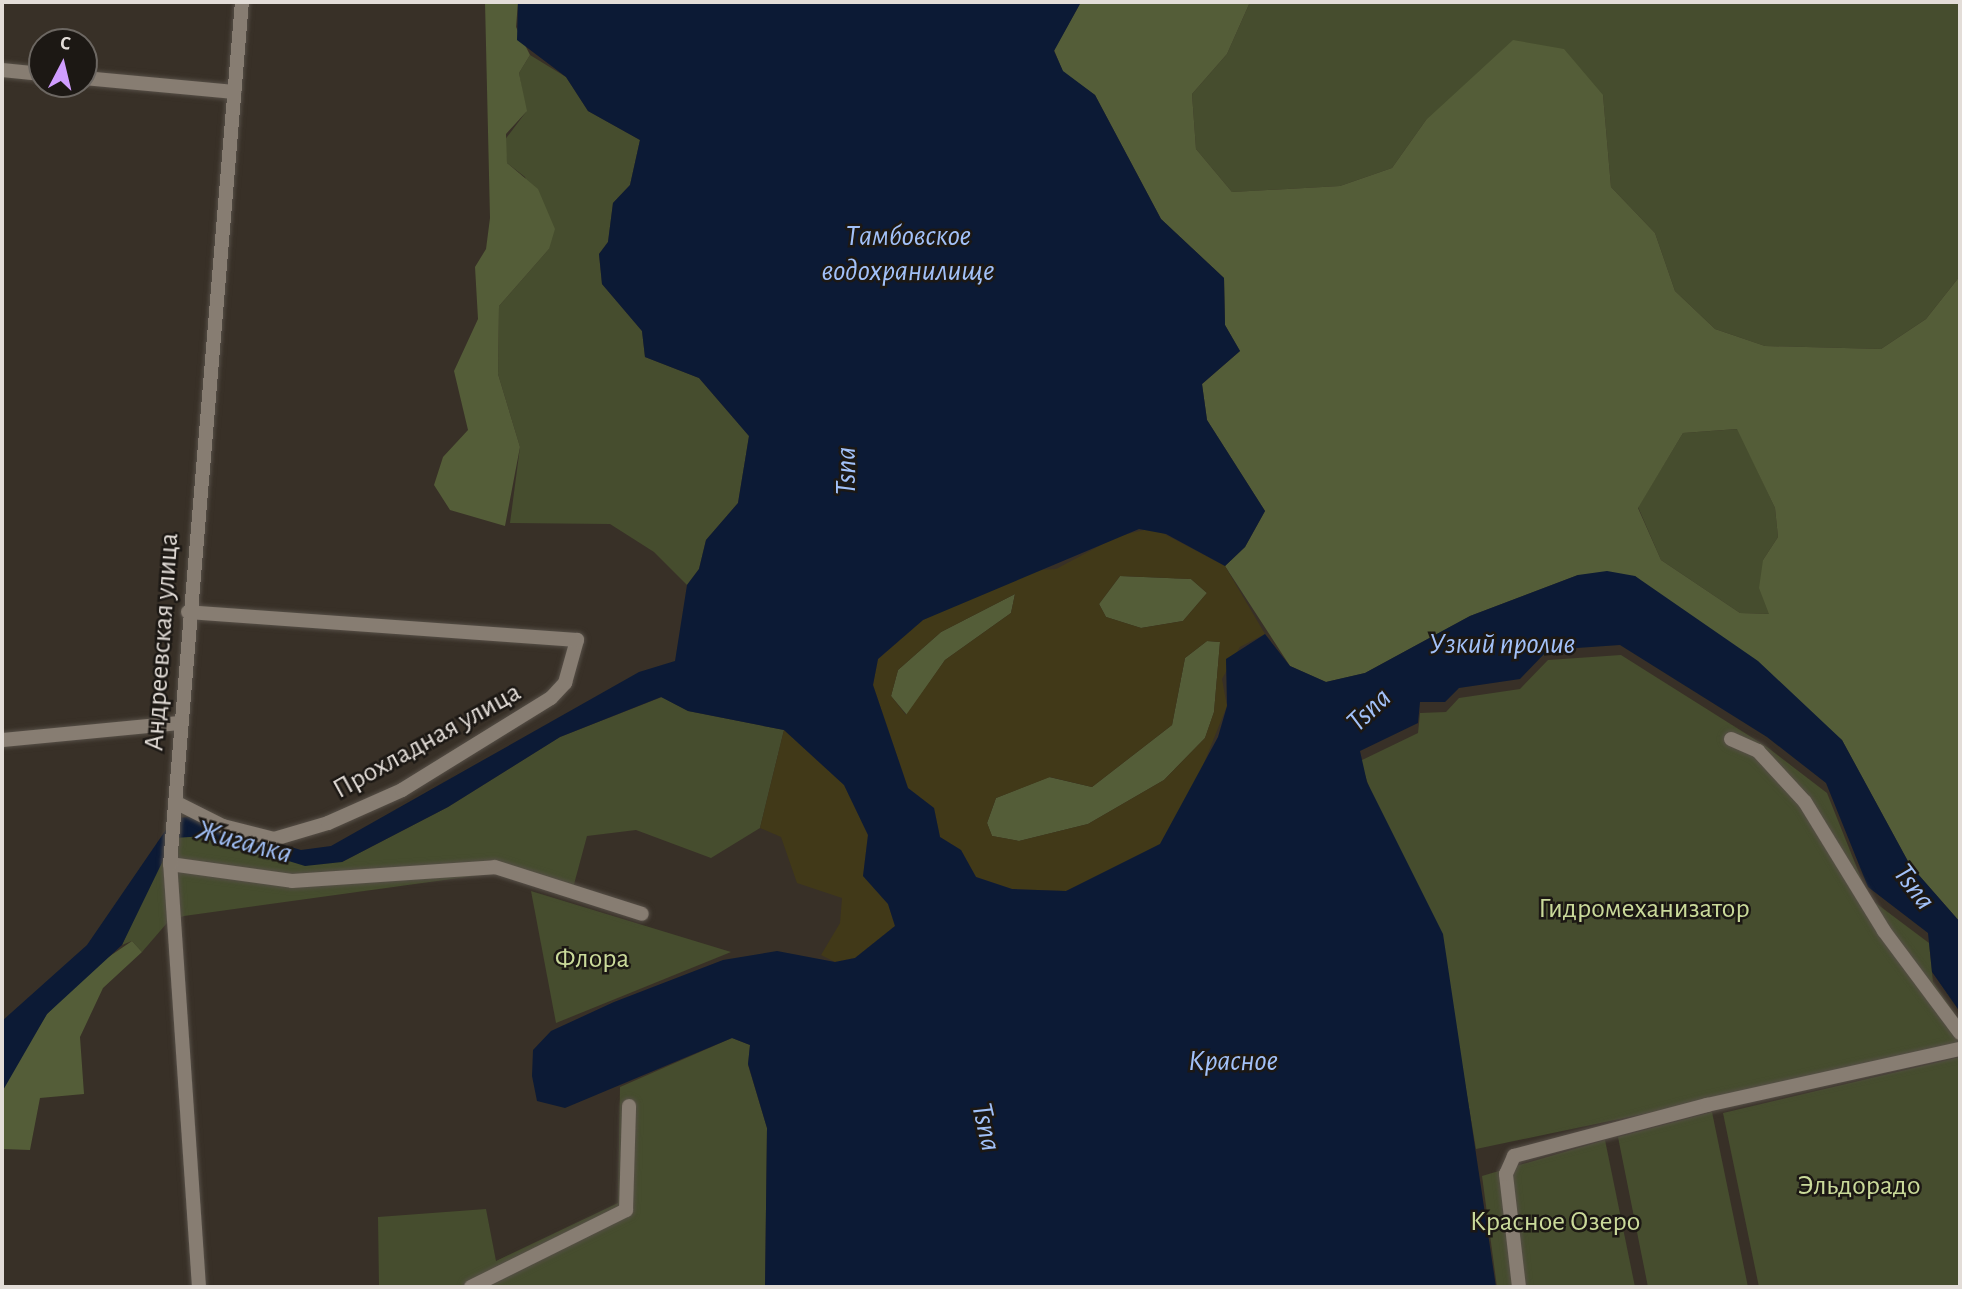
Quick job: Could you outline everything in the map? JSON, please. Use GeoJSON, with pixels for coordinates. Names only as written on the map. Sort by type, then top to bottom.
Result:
{"type":"FeatureCollection","features":[{"type":"Feature","properties":{"kind":"street","name":"Андреевская улица"},"geometry":{"type":"LineString","coordinates":[[199,1287],[170,864],[188,612],[242,2]]}},
{"type":"Feature","properties":{"kind":"street"},"geometry":{"type":"LineString","coordinates":[[2,70],[28,73]]}},
{"type":"Feature","properties":{"kind":"street"},"geometry":{"type":"LineString","coordinates":[[98,79],[234,92]]}},
{"type":"Feature","properties":{"kind":"street","name":"Прохладная улица"},"geometry":{"type":"LineString","coordinates":[[175,808],[223,826],[274,839],[328,824],[402,790],[551,698],[565,682],[577,640],[188,612]]}},
{"type":"Feature","properties":{"kind":"street"},"geometry":{"type":"LineString","coordinates":[[2,740],[180,723]]}},
{"type":"Feature","properties":{"kind":"street"},"geometry":{"type":"LineString","coordinates":[[1731,739],[1758,751],[1805,802],[1884,930],[1960,1033]]}},
{"type":"Feature","properties":{"kind":"street"},"geometry":{"type":"LineString","coordinates":[[170,864],[292,881],[495,867],[642,914]]}},
{"type":"Feature","properties":{"kind":"street"},"geometry":{"type":"LineString","coordinates":[[1519,1287],[1506,1174],[1514,1156],[1707,1105],[1960,1049]]}},
{"type":"Feature","properties":{"kind":"street"},"geometry":{"type":"LineString","coordinates":[[471,1287],[626,1210],[629,1106]]}},
{"type":"Feature","properties":{"kind":"green space"},"geometry":{"type":"Polygon","coordinates":[[[485,2],[518,2],[516,27],[530,55],[519,73],[527,111],[506,134],[507,163],[538,189],[555,229],[549,249],[499,306],[498,374],[520,447],[505,526],[450,510],[434,485],[443,457],[468,430],[454,371],[478,319],[475,267],[486,249],[490,218],[485,2]]]}},
{"type":"Feature","properties":{"kind":"green space"},"geometry":{"type":"Polygon","coordinates":[[[1081,2],[1250,2],[1227,54],[1192,94],[1196,149],[1232,192],[1340,186],[1392,168],[1426,120],[1513,40],[1564,49],[1603,95],[1611,187],[1655,233],[1675,291],[1715,329],[1765,346],[1881,349],[1926,319],[1960,276],[1960,922],[1910,865],[1842,740],[1635,576],[1578,575],[1470,616],[1365,673],[1326,682],[1290,666],[1225,566],[1245,547],[1265,511],[1207,420],[1202,384],[1240,351],[1225,325],[1224,278],[1161,219],[1095,95],[1063,72],[1054,50],[1081,2]],[[1737,429],[1683,433],[1638,508],[1661,560],[1740,613],[1769,614],[1759,588],[1763,560],[1778,537],[1775,508],[1737,429]]]}},
{"type":"Feature","properties":{"kind":"green space"},"geometry":{"type":"Polygon","coordinates":[[[1250,2],[1960,2],[1960,276],[1926,319],[1881,349],[1765,346],[1715,329],[1675,291],[1655,233],[1611,187],[1603,95],[1426,120],[1392,168],[1340,186],[1232,192],[1196,149],[1192,94],[1227,54],[1250,2]]]}},
{"type":"Feature","properties":{"kind":"green space"},"geometry":{"type":"Polygon","coordinates":[[[530,55],[566,77],[588,111],[640,140],[630,185],[613,203],[608,242],[599,254],[602,284],[642,331],[645,357],[699,378],[749,436],[738,503],[706,540],[699,569],[687,585],[654,552],[610,524],[510,523],[520,447],[498,374],[499,306],[549,249],[525,177],[507,163],[504,141],[526,112],[519,73],[530,55]]]}},
{"type":"Feature","properties":{"kind":"green space"},"geometry":{"type":"Polygon","coordinates":[[[1738,429],[1775,508],[1778,537],[1763,560],[1770,614],[1740,613],[1661,560],[1638,507],[1683,433],[1738,429]]]}},
{"type":"Feature","properties":{"kind":"green space"},"geometry":{"type":"Polygon","coordinates":[[[1120,576],[1191,579],[1207,593],[1183,621],[1141,628],[1106,617],[1099,604],[1120,576]]]}},
{"type":"Feature","properties":{"kind":"green space"},"geometry":{"type":"Polygon","coordinates":[[[1015,594],[1011,613],[945,660],[907,715],[891,696],[898,670],[941,632],[1015,594]]]}},
{"type":"Feature","properties":{"kind":"green space"},"geometry":{"type":"Polygon","coordinates":[[[1207,641],[1220,642],[1214,712],[1205,738],[1164,780],[1088,824],[1019,841],[992,836],[987,823],[996,798],[1049,777],[1092,787],[1172,725],[1185,658],[1207,641]]]}},
{"type":"Feature","properties":{"kind":"green space","name":"Гидромеханизатор"},"geometry":{"type":"Polygon","coordinates":[[[1621,655],[1767,747],[1827,793],[1869,898],[1929,943],[1933,982],[1960,1021],[1960,1048],[1476,1149],[1457,1036],[1360,761],[1418,733],[1420,713],[1446,712],[1459,698],[1520,689],[1548,660],[1621,655]]]}},
{"type":"Feature","properties":{"kind":"green space"},"geometry":{"type":"Polygon","coordinates":[[[662,697],[688,711],[784,730],[760,828],[711,858],[636,830],[587,836],[573,888],[502,872],[184,916],[167,923],[142,952],[132,941],[122,945],[151,878],[174,838],[185,833],[342,862],[448,807],[560,737],[662,697]]]}},
{"type":"Feature","properties":{"kind":"green space","name":"Флора"},"geometry":{"type":"Polygon","coordinates":[[[531,891],[731,952],[556,1023],[531,891]]]}},
{"type":"Feature","properties":{"kind":"green space"},"geometry":{"type":"Polygon","coordinates":[[[132,941],[142,952],[103,988],[80,1037],[84,1094],[40,1098],[30,1150],[2,1149],[2,1092],[13,1068],[47,1014],[88,971],[132,941]]]}},
{"type":"Feature","properties":{"kind":"green space"},"geometry":{"type":"Polygon","coordinates":[[[732,1038],[750,1045],[748,1065],[767,1128],[765,1287],[379,1287],[378,1217],[486,1209],[496,1261],[618,1203],[620,1087],[732,1038]]]}},
{"type":"Feature","properties":{"kind":"green space","name":"Эльдорадо"},"geometry":{"type":"Polygon","coordinates":[[[1960,1057],[1960,1287],[1759,1287],[1723,1113],[1960,1057]]]}},
{"type":"Feature","properties":{"kind":"green space"},"geometry":{"type":"Polygon","coordinates":[[[1712,1112],[1748,1287],[1648,1287],[1618,1137],[1712,1112]]]}},
{"type":"Feature","properties":{"kind":"green space","name":"Красное Озеро"},"geometry":{"type":"Polygon","coordinates":[[[1605,1140],[1635,1287],[1497,1287],[1482,1176],[1605,1140]]]}},
{"type":"Feature","properties":{"kind":"sand"},"geometry":{"type":"Polygon","coordinates":[[[1153,528],[1225,566],[1265,634],[1240,647],[1222,679],[1227,706],[1200,773],[1160,844],[1105,875],[1066,891],[1012,889],[976,877],[961,850],[940,837],[934,808],[908,788],[873,685],[878,659],[923,620],[986,589],[1035,570],[1056,569],[1118,536],[1153,528]],[[1120,576],[1099,604],[1106,617],[1141,628],[1183,621],[1207,593],[1191,579],[1120,576]],[[1015,594],[941,632],[898,670],[891,696],[906,715],[945,660],[1011,613],[1015,594]],[[1207,641],[1185,658],[1172,725],[1092,787],[1050,777],[996,798],[987,823],[992,836],[1019,841],[1088,824],[1164,780],[1205,738],[1214,712],[1220,642],[1207,641]]]}},
{"type":"Feature","properties":{"kind":"sand"},"geometry":{"type":"Polygon","coordinates":[[[784,730],[844,785],[868,835],[863,876],[888,904],[895,926],[855,958],[835,962],[821,955],[840,923],[842,898],[797,883],[781,837],[760,828],[784,730]]]}},
{"type":"Feature","properties":{"kind":"water"},"geometry":{"type":"Polygon","coordinates":[[[518,2],[1081,2],[1054,51],[1063,71],[1095,95],[1161,219],[1224,278],[1225,325],[1240,351],[1202,384],[1207,420],[1265,511],[1245,547],[1225,566],[1166,534],[1139,529],[923,620],[878,659],[873,685],[908,788],[934,808],[940,837],[961,850],[976,877],[1012,889],[1066,891],[1160,844],[1218,737],[1227,706],[1226,659],[1265,634],[1290,666],[1326,682],[1365,673],[1470,616],[1578,575],[1607,571],[1635,576],[1758,661],[1842,740],[1910,865],[1960,922],[1960,1012],[1932,972],[1928,933],[1868,887],[1826,783],[1767,737],[1620,645],[1548,650],[1520,679],[1459,688],[1445,702],[1420,702],[1418,723],[1360,751],[1367,782],[1443,934],[1496,1287],[765,1287],[767,1128],[748,1064],[750,1045],[732,1038],[565,1108],[537,1101],[532,1076],[533,1050],[551,1031],[614,1002],[723,960],[777,951],[835,962],[855,958],[895,926],[888,904],[863,876],[868,835],[844,785],[784,730],[688,711],[661,697],[560,737],[448,807],[342,862],[305,866],[206,836],[174,838],[122,945],[47,1014],[2,1092],[2,1021],[87,945],[174,818],[190,817],[301,850],[331,846],[639,672],[675,661],[687,585],[699,569],[706,540],[738,503],[749,436],[699,378],[645,357],[642,331],[602,284],[599,254],[608,242],[613,203],[630,185],[640,140],[588,111],[566,77],[517,40],[518,2]]]}},
{"type":"Feature","properties":{"kind":"water label","name":"Тамбовское водохранилище"},"geometry":{"type":"Point","coordinates":[908,253]}},
{"type":"Feature","properties":{"kind":"water label","name":"Tsna"},"geometry":{"type":"Point","coordinates":[846,471]}},
{"type":"Feature","properties":{"kind":"water label","name":"Узкий пролив"},"geometry":{"type":"Point","coordinates":[1502,644]}},
{"type":"Feature","properties":{"kind":"water label","name":"Tsna"},"geometry":{"type":"Point","coordinates":[1369,710]}},
{"type":"Feature","properties":{"kind":"water label","name":"Жигалка"},"geometry":{"type":"Point","coordinates":[244,842]}},
{"type":"Feature","properties":{"kind":"water label","name":"Tsna"},"geometry":{"type":"Point","coordinates":[1914,887]}},
{"type":"Feature","properties":{"kind":"water label","name":"Красное"},"geometry":{"type":"Point","coordinates":[1233,1061]}},
{"type":"Feature","properties":{"kind":"water label","name":"Tsna"},"geometry":{"type":"Point","coordinates":[986,1127]}}]}
